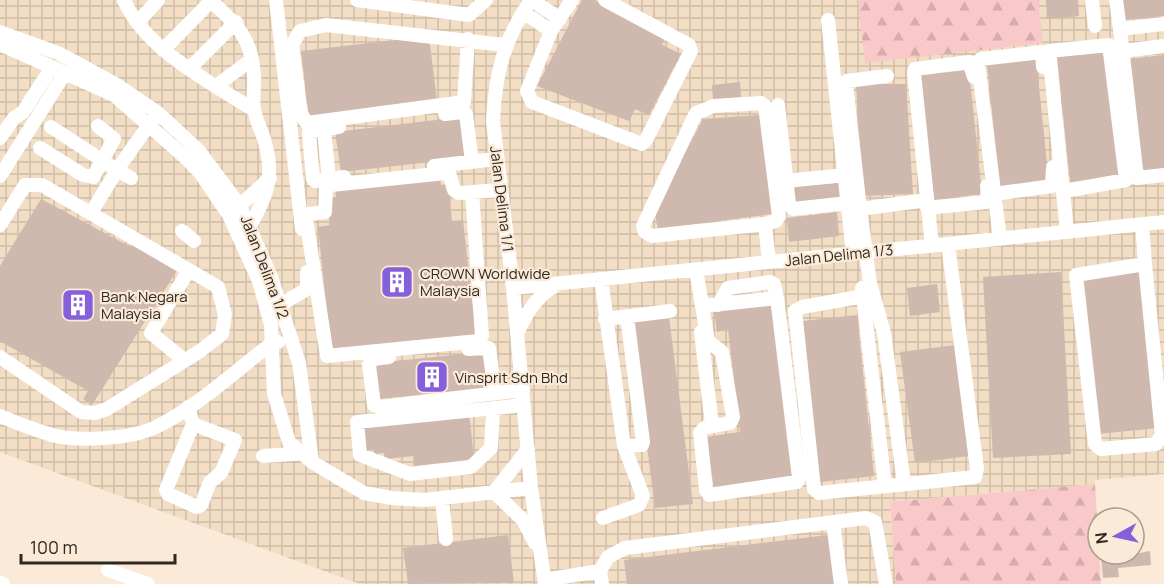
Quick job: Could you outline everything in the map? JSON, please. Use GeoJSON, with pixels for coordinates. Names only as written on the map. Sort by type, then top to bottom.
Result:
{"type":"FeatureCollection","features":[{"type":"Feature","properties":{"kind":"street"},"geometry":{"type":"LineString","coordinates":[[124,0],[138,22],[164,50],[254,110]]}},
{"type":"Feature","properties":{"kind":"street"},"geometry":{"type":"LineString","coordinates":[[138,22],[158,0]]}},
{"type":"Feature","properties":{"kind":"street"},"geometry":{"type":"LineString","coordinates":[[164,50],[211,0],[236,22],[247,39],[254,74],[254,110],[265,141],[270,178],[264,200],[250,226]]}},
{"type":"Feature","properties":{"kind":"street"},"geometry":{"type":"LineString","coordinates":[[276,0],[309,285],[307,289],[280,305]]}},
{"type":"Feature","properties":{"kind":"street"},"geometry":{"type":"LineString","coordinates":[[357,0],[446,5],[469,15],[478,3]]}},
{"type":"Feature","properties":{"kind":"street"},"geometry":{"type":"LineString","coordinates":[[532,0],[560,19]]}},
{"type":"Feature","properties":{"kind":"street","name":"Jalan Delima 1/1"},"geometry":{"type":"LineString","coordinates":[[532,0],[505,45],[494,100],[496,159],[513,288],[531,488],[545,582]]}},
{"type":"Feature","properties":{"kind":"street"},"geometry":{"type":"LineString","coordinates":[[572,0],[551,31],[527,92],[532,102],[642,144],[692,51],[689,45],[605,0]]}},
{"type":"Feature","properties":{"kind":"street"},"geometry":{"type":"LineString","coordinates":[[1092,0],[1095,26]]}},
{"type":"Feature","properties":{"kind":"street"},"geometry":{"type":"LineString","coordinates":[[1116,0],[1137,178],[1164,175]]}},
{"type":"Feature","properties":{"kind":"street"},"geometry":{"type":"LineString","coordinates":[[523,12],[551,31]]}},
{"type":"Feature","properties":{"kind":"street"},"geometry":{"type":"LineString","coordinates":[[828,20],[844,175],[854,206]]}},
{"type":"Feature","properties":{"kind":"street"},"geometry":{"type":"LineString","coordinates":[[190,68],[236,22]]}},
{"type":"Feature","properties":{"kind":"street"},"geometry":{"type":"LineString","coordinates":[[1120,29],[1164,24]]}},
{"type":"Feature","properties":{"kind":"street"},"geometry":{"type":"LineString","coordinates":[[468,39],[464,102],[307,123],[301,114],[292,45],[300,31],[326,25],[468,39],[505,45]]}},
{"type":"Feature","properties":{"kind":"street"},"geometry":{"type":"LineString","coordinates":[[0,32],[52,66],[114,95],[153,119],[117,170],[91,213]]}},
{"type":"Feature","properties":{"kind":"street"},"geometry":{"type":"LineString","coordinates":[[0,44],[20,44]]}},
{"type":"Feature","properties":{"kind":"street","name":"Jalan Delima 1/2"},"geometry":{"type":"LineString","coordinates":[[20,44],[58,53],[117,86],[153,119],[250,226],[299,363],[308,456]]}},
{"type":"Feature","properties":{"kind":"street"},"geometry":{"type":"LineString","coordinates":[[1065,191],[1126,180],[1109,45],[1049,51],[1065,191],[1067,232]]}},
{"type":"Feature","properties":{"kind":"street"},"geometry":{"type":"LineString","coordinates":[[1123,51],[1164,46]]}},
{"type":"Feature","properties":{"kind":"street"},"geometry":{"type":"LineString","coordinates":[[994,194],[1052,186],[1054,183],[1042,52],[979,60],[994,194],[1000,239]]}},
{"type":"Feature","properties":{"kind":"street"},"geometry":{"type":"LineString","coordinates":[[216,86],[251,60]]}},
{"type":"Feature","properties":{"kind":"street"},"geometry":{"type":"LineString","coordinates":[[778,105],[789,204],[793,209],[854,206],[927,204],[986,202],[988,199],[972,66],[969,62],[915,69],[914,73],[927,204],[932,246]]}},
{"type":"Feature","properties":{"kind":"street"},"geometry":{"type":"LineString","coordinates":[[0,138],[14,118],[23,112],[52,66]]}},
{"type":"Feature","properties":{"kind":"street"},"geometry":{"type":"LineString","coordinates":[[0,176],[65,73]]}},
{"type":"Feature","properties":{"kind":"street"},"geometry":{"type":"LineString","coordinates":[[885,486],[854,206],[846,84],[847,81],[887,76]]}},
{"type":"Feature","properties":{"kind":"street"},"geometry":{"type":"LineString","coordinates":[[761,103],[765,106],[779,216],[776,220],[765,224],[652,236],[645,232],[643,226],[696,112],[714,106],[761,103]]}},
{"type":"Feature","properties":{"kind":"street"},"geometry":{"type":"LineString","coordinates":[[472,162],[466,114],[462,112],[324,130],[329,179],[472,162],[496,159]]}},
{"type":"Feature","properties":{"kind":"street"},"geometry":{"type":"LineString","coordinates":[[40,148],[88,177],[93,177],[114,139],[98,126]]}},
{"type":"Feature","properties":{"kind":"street"},"geometry":{"type":"LineString","coordinates":[[51,127],[131,178]]}},
{"type":"Feature","properties":{"kind":"street"},"geometry":{"type":"LineString","coordinates":[[472,192],[483,331],[478,341],[327,356],[306,218],[309,214],[325,212],[326,187],[449,173],[454,190],[459,193],[472,192],[500,190]]}},
{"type":"Feature","properties":{"kind":"street"},"geometry":{"type":"LineString","coordinates":[[786,181],[844,175]]}},
{"type":"Feature","properties":{"kind":"street"},"geometry":{"type":"LineString","coordinates":[[235,210],[270,178]]}},
{"type":"Feature","properties":{"kind":"street"},"geometry":{"type":"LineString","coordinates":[[0,225],[25,185],[42,184],[218,287],[225,315],[222,334],[107,409],[94,413],[81,412],[0,357]]}},
{"type":"Feature","properties":{"kind":"street","name":"Jalan Delima 1/2"},"geometry":{"type":"LineString","coordinates":[[235,210],[260,281],[271,325],[274,394],[289,442],[364,493],[392,498],[442,498],[531,488]]}},
{"type":"Feature","properties":{"kind":"street","name":"Jalan Delima 1/3"},"geometry":{"type":"LineString","coordinates":[[513,288],[1164,222]]}},
{"type":"Feature","properties":{"kind":"street"},"geometry":{"type":"LineString","coordinates":[[765,224],[769,262]]}},
{"type":"Feature","properties":{"kind":"street"},"geometry":{"type":"LineString","coordinates":[[1142,224],[1162,435],[1156,444],[1101,449],[1095,444],[1076,275],[1145,264]]}},
{"type":"Feature","properties":{"kind":"street"},"geometry":{"type":"LineString","coordinates":[[182,231],[194,241]]}},
{"type":"Feature","properties":{"kind":"street"},"geometry":{"type":"LineString","coordinates":[[864,296],[802,307],[795,311],[814,489],[819,493],[975,477],[977,469],[948,244]]}},
{"type":"Feature","properties":{"kind":"street"},"geometry":{"type":"LineString","coordinates":[[859,253],[884,333],[904,484]]}},
{"type":"Feature","properties":{"kind":"street"},"geometry":{"type":"LineString","coordinates":[[184,360],[151,333],[189,270]]}},
{"type":"Feature","properties":{"kind":"street"},"geometry":{"type":"LineString","coordinates":[[694,270],[708,341],[722,352],[733,417],[729,423],[712,425],[704,428],[700,433],[708,495],[797,482],[799,478],[777,298],[702,306]]}},
{"type":"Feature","properties":{"kind":"street"},"geometry":{"type":"LineString","coordinates":[[694,270],[712,425]]}},
{"type":"Feature","properties":{"kind":"street"},"geometry":{"type":"LineString","coordinates":[[602,279],[605,319],[624,446],[643,496],[639,505],[603,518]]}},
{"type":"Feature","properties":{"kind":"street"},"geometry":{"type":"LineString","coordinates":[[517,332],[529,309],[546,291],[562,283]]}},
{"type":"Feature","properties":{"kind":"street"},"geometry":{"type":"LineString","coordinates":[[605,319],[670,311]]}},
{"type":"Feature","properties":{"kind":"street"},"geometry":{"type":"LineString","coordinates":[[624,446],[642,445],[644,442],[627,316]]}},
{"type":"Feature","properties":{"kind":"street"},"geometry":{"type":"LineString","coordinates":[[0,416],[53,435],[107,438],[153,429],[188,407],[271,344],[291,338]]}},
{"type":"Feature","properties":{"kind":"street"},"geometry":{"type":"LineString","coordinates":[[494,400],[357,422],[360,455],[410,474],[471,467],[491,448],[494,400],[489,348],[373,359],[369,365],[374,405],[380,407],[494,400],[523,397]]}},
{"type":"Feature","properties":{"kind":"street"},"geometry":{"type":"LineString","coordinates":[[611,356],[632,354]]}},
{"type":"Feature","properties":{"kind":"street"},"geometry":{"type":"LineString","coordinates":[[188,407],[193,424],[166,490],[168,494],[198,507],[210,483],[221,474],[235,440],[193,424]]}},
{"type":"Feature","properties":{"kind":"street"},"geometry":{"type":"LineString","coordinates":[[528,449],[494,492],[523,520],[541,558]]}},
{"type":"Feature","properties":{"kind":"street"},"geometry":{"type":"LineString","coordinates":[[263,456],[308,456]]}},
{"type":"Feature","properties":{"kind":"street"},"geometry":{"type":"LineString","coordinates":[[442,498],[446,539]]}},
{"type":"Feature","properties":{"kind":"street"},"geometry":{"type":"LineString","coordinates":[[545,582],[601,577],[608,557],[625,548],[866,518],[875,522],[886,584]]}},
{"type":"Feature","properties":{"kind":"street"},"geometry":{"type":"LineString","coordinates":[[833,522],[841,584]]}},
{"type":"Feature","properties":{"kind":"street"},"geometry":{"type":"LineString","coordinates":[[108,570],[148,584]]}},
{"type":"Feature","properties":{"kind":"shaded area"},"geometry":{"type":"Polygon","coordinates":[[[0,0],[1164,0],[1164,474],[1095,480],[1095,484],[890,502],[896,584],[360,584],[0,452],[0,0]]]}},
{"type":"Feature","properties":{"kind":"green space"},"geometry":{"type":"Polygon","coordinates":[[[858,0],[1038,0],[1043,43],[865,63],[858,0]]]}},
{"type":"Feature","properties":{"kind":"green space"},"geometry":{"type":"Polygon","coordinates":[[[1095,484],[1096,506],[1086,506],[1086,566],[1100,566],[1101,584],[896,584],[890,502],[1095,484]]]}},
{"type":"Feature","properties":{"kind":"building"},"geometry":{"type":"Polygon","coordinates":[[[582,0],[595,0],[666,36],[662,45],[681,54],[649,115],[635,109],[629,121],[537,86],[582,0]]]}},
{"type":"Feature","properties":{"kind":"building"},"geometry":{"type":"Polygon","coordinates":[[[1046,0],[1078,0],[1079,16],[1047,19],[1046,0]]]}},
{"type":"Feature","properties":{"kind":"building"},"geometry":{"type":"Polygon","coordinates":[[[1123,0],[1164,0],[1164,16],[1125,20],[1123,0]]]}},
{"type":"Feature","properties":{"kind":"building"},"geometry":{"type":"Polygon","coordinates":[[[429,36],[437,102],[309,118],[301,51],[429,36]]]}},
{"type":"Feature","properties":{"kind":"building"},"geometry":{"type":"Polygon","coordinates":[[[1106,51],[1119,177],[1070,182],[1057,56],[1106,51]]]}},
{"type":"Feature","properties":{"kind":"building"},"geometry":{"type":"Polygon","coordinates":[[[1164,55],[1164,170],[1142,173],[1128,59],[1164,55]]]}},
{"type":"Feature","properties":{"kind":"building"},"geometry":{"type":"Polygon","coordinates":[[[1036,59],[1049,182],[1000,187],[987,65],[1036,59]]]}},
{"type":"Feature","properties":{"kind":"building"},"geometry":{"type":"Polygon","coordinates":[[[969,70],[982,194],[934,200],[920,75],[969,70]]]}},
{"type":"Feature","properties":{"kind":"building"},"geometry":{"type":"Polygon","coordinates":[[[740,82],[741,97],[713,100],[712,85],[740,82]]]}},
{"type":"Feature","properties":{"kind":"building"},"geometry":{"type":"Polygon","coordinates":[[[856,84],[906,84],[913,194],[863,196],[856,84]]]}},
{"type":"Feature","properties":{"kind":"building"},"geometry":{"type":"Polygon","coordinates":[[[760,115],[772,214],[658,229],[654,210],[703,119],[760,115]]]}},
{"type":"Feature","properties":{"kind":"building"},"geometry":{"type":"Polygon","coordinates":[[[461,117],[466,158],[341,172],[335,132],[461,117]]]}},
{"type":"Feature","properties":{"kind":"building","name":"CROWN Worldwide Malaysia"},"geometry":{"type":"Polygon","coordinates":[[[440,177],[441,185],[448,184],[452,221],[463,220],[476,337],[331,352],[318,227],[330,225],[327,198],[336,197],[335,188],[440,177]]]}},
{"type":"Feature","properties":{"kind":"building"},"geometry":{"type":"Polygon","coordinates":[[[839,183],[840,200],[792,204],[791,187],[839,183]]]}},
{"type":"Feature","properties":{"kind":"building","name":"Bank Negara Malaysia"},"geometry":{"type":"Polygon","coordinates":[[[41,199],[131,247],[135,243],[178,269],[92,405],[83,399],[88,391],[0,341],[0,266],[41,199]]]}},
{"type":"Feature","properties":{"kind":"building"},"geometry":{"type":"Polygon","coordinates":[[[837,212],[839,236],[789,242],[787,218],[837,212]]]}},
{"type":"Feature","properties":{"kind":"building"},"geometry":{"type":"Polygon","coordinates":[[[1142,271],[1158,428],[1098,434],[1082,278],[1142,271]]]}},
{"type":"Feature","properties":{"kind":"building"},"geometry":{"type":"Polygon","coordinates":[[[1061,272],[1071,454],[993,458],[983,277],[1061,272]]]}},
{"type":"Feature","properties":{"kind":"building"},"geometry":{"type":"Polygon","coordinates":[[[937,284],[940,312],[910,316],[907,288],[937,284]]]}},
{"type":"Feature","properties":{"kind":"building"},"geometry":{"type":"Polygon","coordinates":[[[772,306],[794,478],[714,489],[706,437],[740,432],[728,329],[717,332],[714,310],[772,306]]]}},
{"type":"Feature","properties":{"kind":"building"},"geometry":{"type":"Polygon","coordinates":[[[857,315],[874,476],[820,482],[803,321],[857,315]]]}},
{"type":"Feature","properties":{"kind":"building"},"geometry":{"type":"Polygon","coordinates":[[[669,317],[693,504],[655,508],[631,322],[669,317]]]}},
{"type":"Feature","properties":{"kind":"building"},"geometry":{"type":"Polygon","coordinates":[[[955,345],[969,456],[915,463],[900,352],[955,345]]]}},
{"type":"Feature","properties":{"kind":"building","name":"Vinsprit Sdn Bhd"},"geometry":{"type":"Polygon","coordinates":[[[484,352],[489,392],[466,390],[379,399],[375,363],[484,352]]]}},
{"type":"Feature","properties":{"kind":"building"},"geometry":{"type":"Polygon","coordinates":[[[469,412],[474,459],[415,466],[413,456],[385,459],[384,453],[374,454],[374,449],[366,450],[363,425],[469,412]]]}},
{"type":"Feature","properties":{"kind":"building"},"geometry":{"type":"Polygon","coordinates":[[[508,535],[514,583],[408,584],[403,548],[508,535]]]}},
{"type":"Feature","properties":{"kind":"building"},"geometry":{"type":"Polygon","coordinates":[[[828,535],[834,584],[627,584],[624,560],[828,535]]]}},
{"type":"Feature","properties":{"kind":"building"},"geometry":{"type":"Polygon","coordinates":[[[1150,551],[1151,565],[1146,565],[1146,552],[1150,551]]]}},
{"type":"Feature","properties":{"kind":"building"},"geometry":{"type":"Polygon","coordinates":[[[1102,566],[1140,566],[1118,568],[1119,577],[1103,578],[1102,566]]]}},
{"type":"Feature","properties":{"kind":"place","name":"CROWN Worldwide Malaysia"},"geometry":{"type":"Point","coordinates":[397,282]}},
{"type":"Feature","properties":{"kind":"place","name":"Bank Negara Malaysia"},"geometry":{"type":"Point","coordinates":[78,305]}},
{"type":"Feature","properties":{"kind":"place","name":"Vinsprit Sdn Bhd"},"geometry":{"type":"Point","coordinates":[432,377]}}]}
